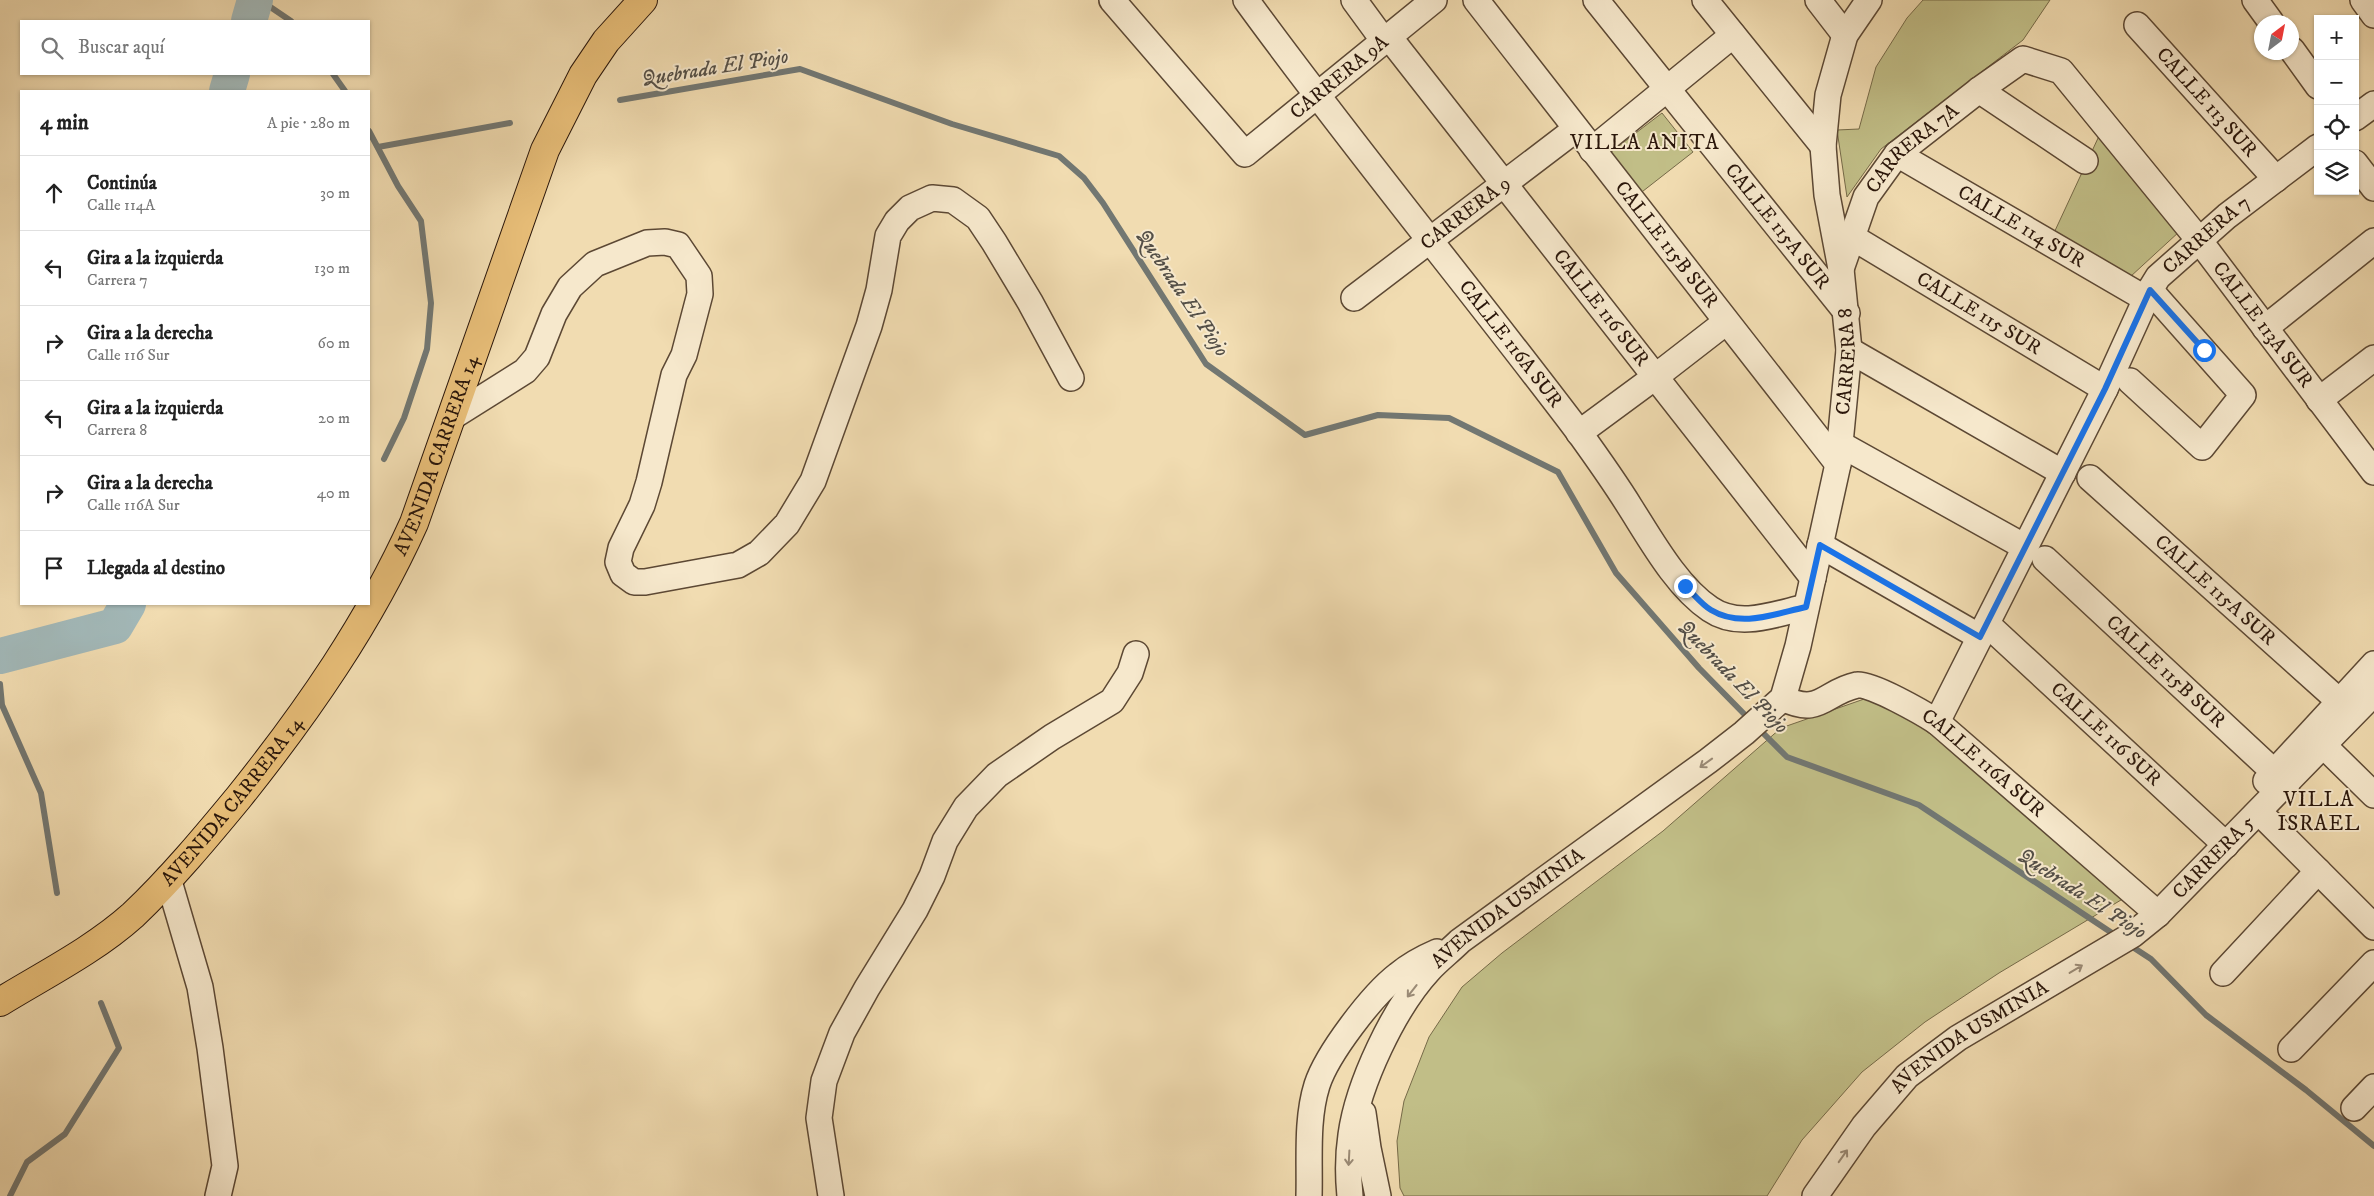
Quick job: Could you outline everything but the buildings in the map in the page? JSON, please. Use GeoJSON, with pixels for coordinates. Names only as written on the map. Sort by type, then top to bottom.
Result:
{"type":"FeatureCollection","features":[{"type":"Feature","properties":{"kind":"main road","name":"AVENIDA CARRERA 14"},"geometry":{"type":"LineString","coordinates":[[0,1002],[102,939],[132,915],[224,815],[325,682],[370,611],[396,563],[414,523],[545,150],[583,75],[606,41],[643,0]]}},
{"type":"Feature","properties":{"kind":"street","name":"CARRERA 9A"},"geometry":{"type":"LineString","coordinates":[[1112,0],[1245,154],[1434,0]]}},
{"type":"Feature","properties":{"kind":"street","name":"CALLE 116A SUR"},"geometry":{"type":"LineString","coordinates":[[1246,0],[1316,97],[1579,433],[1655,547],[1685,586],[1709,609],[1725,617],[1744,620],[1806,607]]}},
{"type":"Feature","properties":{"kind":"street","name":"CALLE 116 SUR"},"geometry":{"type":"LineString","coordinates":[[1354,0],[1504,184],[1813,578]]}},
{"type":"Feature","properties":{"kind":"street","name":"CALLE 115B SUR"},"geometry":{"type":"LineString","coordinates":[[1476,0],[1726,322],[1839,454],[2035,553],[2280,778]]}},
{"type":"Feature","properties":{"kind":"street","name":"CALLE 115A SUR"},"geometry":{"type":"LineString","coordinates":[[1596,0],[1847,314]]}},
{"type":"Feature","properties":{"kind":"street"},"geometry":{"type":"LineString","coordinates":[[1705,0],[1822,146]]}},
{"type":"Feature","properties":{"kind":"street"},"geometry":{"type":"LineString","coordinates":[[1818,0],[1846,35]]}},
{"type":"Feature","properties":{"kind":"street","name":"CARRERA 8"},"geometry":{"type":"LineString","coordinates":[[1783,698],[1792,671],[1839,454],[1849,350],[1847,314],[1841,269],[1827,195],[1822,146],[1828,95],[1846,35],[1869,0]]}},
{"type":"Feature","properties":{"kind":"street"},"geometry":{"type":"LineString","coordinates":[[2255,0],[2266,15]]}},
{"type":"Feature","properties":{"kind":"street"},"geometry":{"type":"LineString","coordinates":[[2363,0],[2374,15]]}},
{"type":"Feature","properties":{"kind":"street","name":"CALLE 113 SUR"},"geometry":{"type":"LineString","coordinates":[[2137,26],[2276,178]]}},
{"type":"Feature","properties":{"kind":"street"},"geometry":{"type":"LineString","coordinates":[[1592,150],[1733,35]]}},
{"type":"Feature","properties":{"kind":"street","name":"CARRERA 7A"},"geometry":{"type":"LineString","coordinates":[[1841,269],[1866,197],[1897,154],[1980,90],[2024,59]]}},
{"type":"Feature","properties":{"kind":"street","name":"CALLE 113A SUR"},"geometry":{"type":"LineString","coordinates":[[2024,59],[2060,71],[2199,240],[2374,472]]}},
{"type":"Feature","properties":{"kind":"street"},"geometry":{"type":"LineString","coordinates":[[2299,60],[2314,80]]}},
{"type":"Feature","properties":{"kind":"street"},"geometry":{"type":"LineString","coordinates":[[1980,90],[2085,161]]}},
{"type":"Feature","properties":{"kind":"street"},"geometry":{"type":"LineString","coordinates":[[2359,115],[2374,104]]}},
{"type":"Feature","properties":{"kind":"street","name":"CARRERA 9"},"geometry":{"type":"LineString","coordinates":[[1354,298],[1576,129]]}},
{"type":"Feature","properties":{"kind":"street","name":"CARRERA 7"},"geometry":{"type":"LineString","coordinates":[[1937,722],[1983,630],[2035,553],[2063,473],[2105,389],[2148,295],[2170,265],[2276,178],[2314,150]]}},
{"type":"Feature","properties":{"kind":"street","name":"CALLE 114 SUR"},"geometry":{"type":"LineString","coordinates":[[1897,154],[2148,295],[2243,395],[2202,447],[2130,381]]}},
{"type":"Feature","properties":{"kind":"street"},"geometry":{"type":"LineString","coordinates":[[2359,168],[2374,188]]}},
{"type":"Feature","properties":{"kind":"street"},"geometry":{"type":"LineString","coordinates":[[452,417],[525,371],[537,357],[554,314],[570,287],[596,264],[647,243],[665,242],[678,245],[698,276],[700,294],[684,355],[674,375],[649,482],[642,504],[621,548],[618,562],[622,574],[634,582],[645,582],[738,565],[759,553],[773,540],[796,511],[813,481],[869,326],[879,290],[888,236],[897,220],[910,208],[932,198],[953,200],[978,218],[1030,302],[1071,378]]}},
{"type":"Feature","properties":{"kind":"street","name":"CALLE 115 SUR"},"geometry":{"type":"LineString","coordinates":[[1852,237],[2105,389]]}},
{"type":"Feature","properties":{"kind":"street"},"geometry":{"type":"LineString","coordinates":[[2265,328],[2374,241]]}},
{"type":"Feature","properties":{"kind":"street"},"geometry":{"type":"LineString","coordinates":[[1579,433],[1726,322]]}},
{"type":"Feature","properties":{"kind":"street"},"geometry":{"type":"LineString","coordinates":[[1849,350],[2063,473]]}},
{"type":"Feature","properties":{"kind":"street"},"geometry":{"type":"LineString","coordinates":[[2320,400],[2374,358]]}},
{"type":"Feature","properties":{"kind":"street","name":"CALLE 115A SUR"},"geometry":{"type":"LineString","coordinates":[[2090,478],[2339,702]]}},
{"type":"Feature","properties":{"kind":"street","name":"CALLE 116 SUR"},"geometry":{"type":"LineString","coordinates":[[1820,545],[1983,630],[2220,840]]}},
{"type":"Feature","properties":{"kind":"street"},"geometry":{"type":"LineString","coordinates":[[831,1196],[819,1118],[824,1081],[842,1033],[866,988],[915,910],[932,876],[945,841],[966,807],[997,775],[1052,737],[1112,701],[1130,673],[1136,654]]}},
{"type":"Feature","properties":{"kind":"street","name":"CARRERA 5"},"geometry":{"type":"LineString","coordinates":[[2220,840],[2259,812],[2280,778],[2339,702],[2374,664]]}},
{"type":"Feature","properties":{"kind":"street","name":"CALLE 116A SUR"},"geometry":{"type":"LineString","coordinates":[[1783,698],[1797,705],[1817,704],[1859,685],[1871,687],[1937,722],[2158,914]]}},
{"type":"Feature","properties":{"kind":"street","name":"CARRERA 5"},"geometry":{"type":"LineString","coordinates":[[2158,914],[2220,840],[2280,778],[2324,746],[2374,693]]}},
{"type":"Feature","properties":{"kind":"street","name":"AVENIDA USMINIA"},"geometry":{"type":"LineString","coordinates":[[1350,1196],[1349,1162],[1351,1133],[1361,1096],[1383,1041],[1407,998],[1429,969],[1460,942],[1744,733],[1783,698]]}},
{"type":"Feature","properties":{"kind":"street"},"geometry":{"type":"LineString","coordinates":[[2324,746],[2374,795]]}},
{"type":"Feature","properties":{"kind":"street"},"geometry":{"type":"LineString","coordinates":[[2259,812],[2374,927]]}},
{"type":"Feature","properties":{"kind":"street"},"geometry":{"type":"LineString","coordinates":[[2223,973],[2318,872]]}},
{"type":"Feature","properties":{"kind":"street"},"geometry":{"type":"LineString","coordinates":[[168,878],[201,995],[225,1166],[218,1196]]}},
{"type":"Feature","properties":{"kind":"street","name":"AVENIDA USMINIA"},"geometry":{"type":"LineString","coordinates":[[1815,1196],[1864,1126],[1907,1076],[1958,1038],[2122,941],[2158,914]]}},
{"type":"Feature","properties":{"kind":"street"},"geometry":{"type":"LineString","coordinates":[[1310,1196],[1312,1111],[1317,1084],[1338,1046],[1371,1002],[1396,976],[1418,961],[1460,942]]}},
{"type":"Feature","properties":{"kind":"street"},"geometry":{"type":"LineString","coordinates":[[2291,1049],[2374,963]]}},
{"type":"Feature","properties":{"kind":"street"},"geometry":{"type":"LineString","coordinates":[[2354,1108],[2374,1087]]}},
{"type":"Feature","properties":{"kind":"street"},"geometry":{"type":"LineString","coordinates":[[1361,1096],[1368,1148],[1378,1196]]}},
{"type":"Feature","properties":{"kind":"shaded area"},"geometry":{"type":"Polygon","coordinates":[[[1923,0],[2050,0],[2023,40],[1881,149],[1847,197],[1837,130],[1859,129],[1876,67],[1907,18],[1923,0]]]}},
{"type":"Feature","properties":{"kind":"shaded area"},"geometry":{"type":"Polygon","coordinates":[[[1662,113],[1693,152],[1638,195],[1607,155],[1662,113]]]}},
{"type":"Feature","properties":{"kind":"shaded area"},"geometry":{"type":"Polygon","coordinates":[[[2099,136],[2180,231],[2130,277],[2053,235],[2099,136]]]}},
{"type":"Feature","properties":{"kind":"shaded area"},"geometry":{"type":"Polygon","coordinates":[[[1867,698],[1942,736],[2126,897],[1999,973],[1925,1022],[1862,1072],[1802,1140],[1767,1196],[1404,1196],[1400,1188],[1397,1141],[1404,1101],[1429,1037],[1462,987],[1502,953],[1663,831],[1781,728],[1867,698]]]}},
{"type":"Feature","properties":{"kind":"waterway"},"geometry":{"type":"LineString","coordinates":[[249,20],[255,0]]}},
{"type":"Feature","properties":{"kind":"waterway"},"geometry":{"type":"LineString","coordinates":[[260,0],[290,20]]}},
{"type":"Feature","properties":{"kind":"waterway","name":"Quebrada El Piojo"},"geometry":{"type":"LineString","coordinates":[[620,100],[800,69],[952,124],[1059,156],[1084,178],[1103,203],[1206,364],[1305,435],[1378,415],[1449,418],[1558,472],[1616,573],[1699,668],[1751,721]]}},
{"type":"Feature","properties":{"kind":"waterway"},"geometry":{"type":"LineString","coordinates":[[227,90],[232,75]]}},
{"type":"Feature","properties":{"kind":"waterway"},"geometry":{"type":"LineString","coordinates":[[334,75],[344,90]]}},
{"type":"Feature","properties":{"kind":"waterway","name":"Quebrada El Piojo"},"geometry":{"type":"LineString","coordinates":[[378,147],[510,123]]}},
{"type":"Feature","properties":{"kind":"waterway"},"geometry":{"type":"LineString","coordinates":[[370,133],[398,186],[421,221],[431,303],[427,349],[404,418],[384,459]]}},
{"type":"Feature","properties":{"kind":"waterway"},"geometry":{"type":"LineString","coordinates":[[0,656],[115,626],[127,605]]}},
{"type":"Feature","properties":{"kind":"waterway"},"geometry":{"type":"LineString","coordinates":[[0,671],[6,654]]}},
{"type":"Feature","properties":{"kind":"waterway"},"geometry":{"type":"LineString","coordinates":[[0,684],[2,705],[41,793],[57,893]]}},
{"type":"Feature","properties":{"kind":"waterway","name":"Quebrada El Piojo"},"geometry":{"type":"LineString","coordinates":[[1758,728],[1787,757],[1919,805],[2118,937]]}},
{"type":"Feature","properties":{"kind":"waterway","name":"Quebrada El Piojo"},"geometry":{"type":"LineString","coordinates":[[2128,944],[2151,959],[2206,1015],[2306,1090],[2374,1146]]}},
{"type":"Feature","properties":{"kind":"waterway"},"geometry":{"type":"LineString","coordinates":[[10,1196],[27,1162],[65,1134],[119,1048],[101,1003]]}},
{"type":"Feature","properties":{"kind":"district","name":"VILLA ANITA"},"geometry":{"type":"Point","coordinates":[1645,143]}},
{"type":"Feature","properties":{"kind":"district","name":"VILLA ISRAEL"},"geometry":{"type":"Point","coordinates":[2319,812]}},
{"type":"Feature","properties":{"kind":"route"},"geometry":{"type":"LineString","coordinates":[[1685,586],[1709,609],[1725,617],[1744,620],[1806,607],[1820,545],[1980,637],[2105,389],[2150,290],[2204,350]]}}]}
